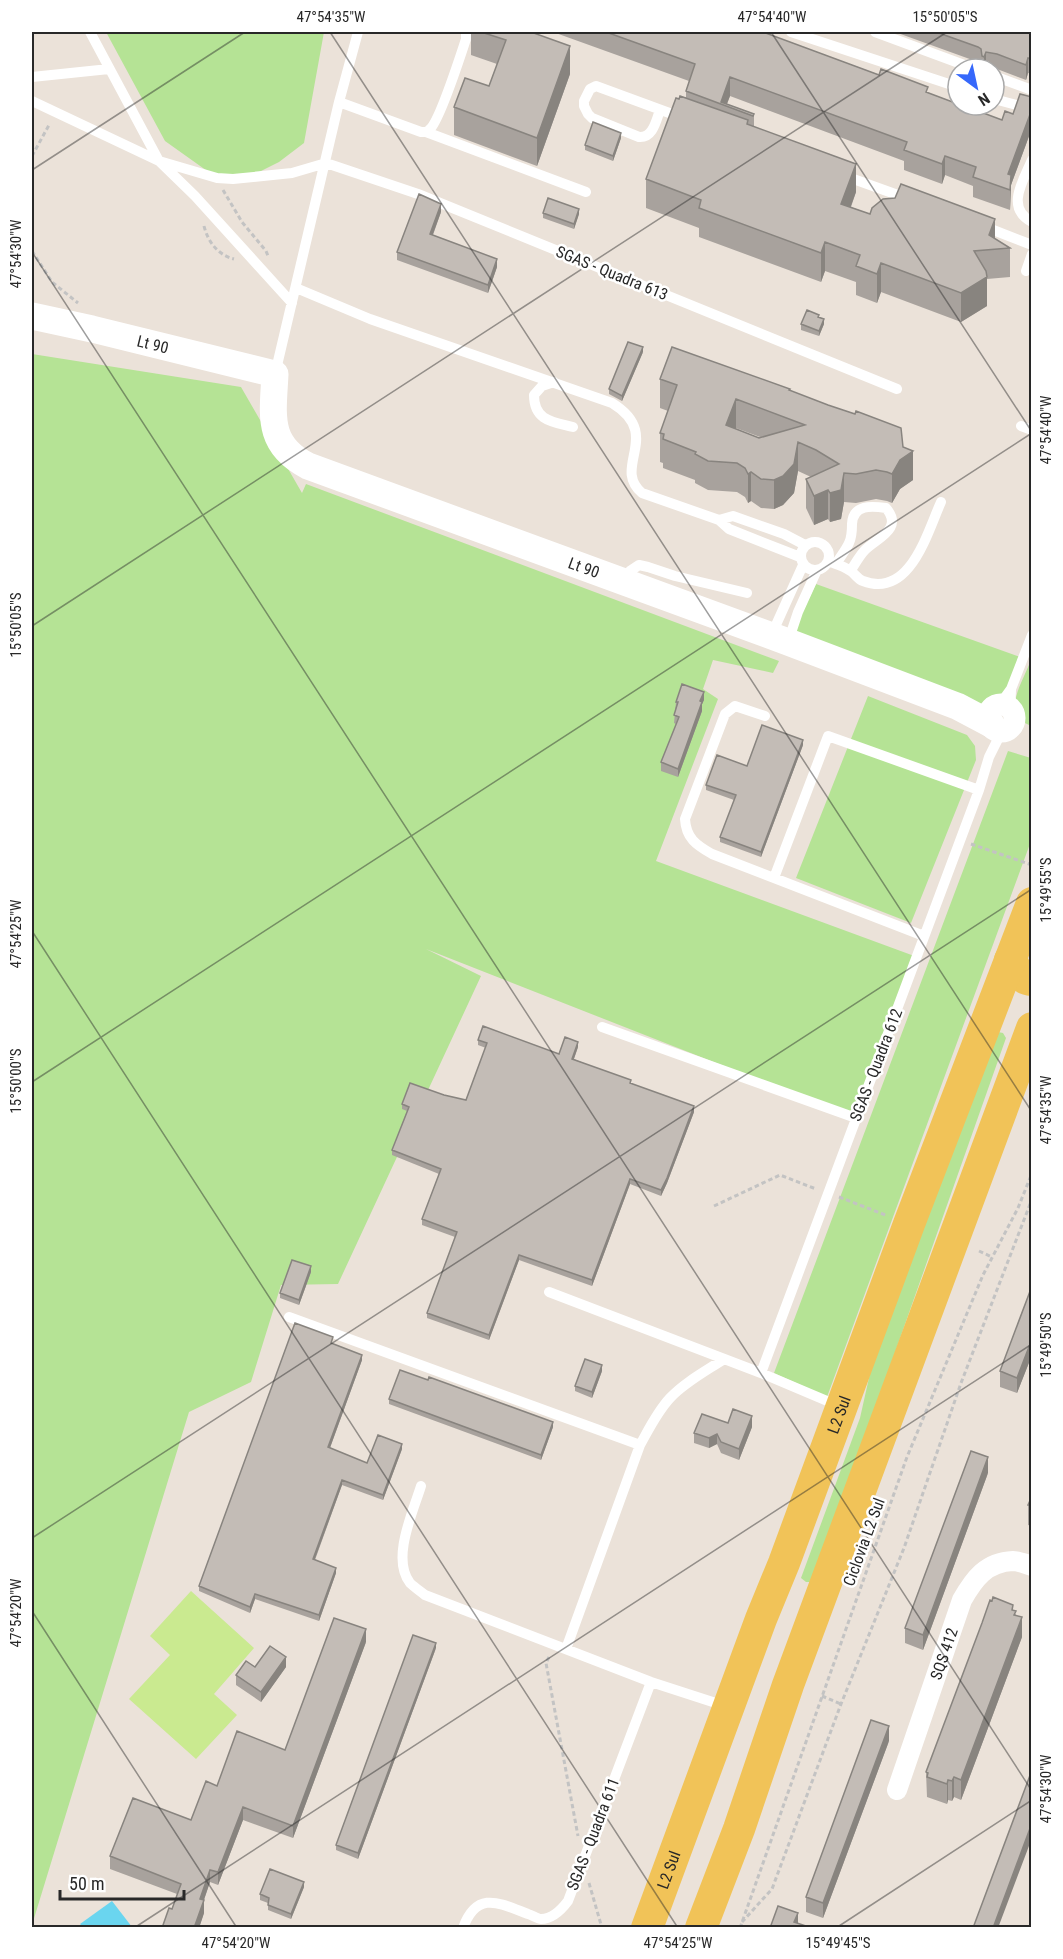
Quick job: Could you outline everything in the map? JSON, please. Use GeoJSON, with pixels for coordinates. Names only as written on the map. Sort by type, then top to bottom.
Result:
{"type":"FeatureCollection","features":[{"type":"Feature","properties":{"kind":"main road","name":"L2 Sul"},"geometry":{"type":"LineString","coordinates":[[647,1928],[991,1011],[1021,970],[1032,903]]}},
{"type":"Feature","properties":{"kind":"main road"},"geometry":{"type":"LineString","coordinates":[[991,1011],[1015,1008],[1024,1012],[1032,1020]]}},
{"type":"Feature","properties":{"kind":"main road"},"geometry":{"type":"LineString","coordinates":[[701,1928],[739,1829],[788,1685],[1032,1028]]}},
{"type":"Feature","properties":{"kind":"main road"},"geometry":{"type":"LineString","coordinates":[[784,1563],[795,1578],[805,1583],[816,1584],[830,1575]]}},
{"type":"Feature","properties":{"kind":"main road"},"geometry":{"type":"LineString","coordinates":[[761,1619],[780,1613],[791,1614],[801,1621],[807,1638]]}},
{"type":"Feature","properties":{"kind":"street","name":"Lt 90"},"geometry":{"type":"LineString","coordinates":[[32,316],[275,374],[274,405],[278,436],[287,453],[300,462],[957,706],[1007,719]]}},
{"type":"Feature","properties":{"kind":"street","name":"SQS 412"},"geometry":{"type":"LineString","coordinates":[[897,1790],[962,1600],[976,1577],[991,1567],[1014,1561],[1032,1566]]}},
{"type":"Feature","properties":{"kind":"lane"},"geometry":{"type":"LineString","coordinates":[[90,32],[159,161],[195,196],[292,303]]}},
{"type":"Feature","properties":{"kind":"lane","name":"Lt 90"},"geometry":{"type":"LineString","coordinates":[[275,374],[339,102],[358,32]]}},
{"type":"Feature","properties":{"kind":"lane"},"geometry":{"type":"LineString","coordinates":[[426,132],[431,128],[442,106],[466,39],[466,32]]}},
{"type":"Feature","properties":{"kind":"lane"},"geometry":{"type":"LineString","coordinates":[[791,32],[946,83]]}},
{"type":"Feature","properties":{"kind":"lane"},"geometry":{"type":"LineString","coordinates":[[875,32],[946,58]]}},
{"type":"Feature","properties":{"kind":"lane"},"geometry":{"type":"LineString","coordinates":[[32,77],[109,69]]}},
{"type":"Feature","properties":{"kind":"lane"},"geometry":{"type":"LineString","coordinates":[[1006,80],[1032,90]]}},
{"type":"Feature","properties":{"kind":"lane"},"geometry":{"type":"LineString","coordinates":[[660,110],[649,135],[644,138],[592,117],[586,111],[584,101],[590,89],[596,86],[694,122]]}},
{"type":"Feature","properties":{"kind":"lane"},"geometry":{"type":"LineString","coordinates":[[32,101],[159,161],[217,178],[233,179],[292,173],[326,163]]}},
{"type":"Feature","properties":{"kind":"lane"},"geometry":{"type":"LineString","coordinates":[[339,102],[586,192]]}},
{"type":"Feature","properties":{"kind":"lane"},"geometry":{"type":"LineString","coordinates":[[1006,102],[1032,109]]}},
{"type":"Feature","properties":{"kind":"lane"},"geometry":{"type":"LineString","coordinates":[[1032,160],[1017,197],[1017,207],[1023,217],[1032,222]]}},
{"type":"Feature","properties":{"kind":"lane","name":"SGAS - Quadra 613"},"geometry":{"type":"LineString","coordinates":[[326,163],[418,194],[897,389]]}},
{"type":"Feature","properties":{"kind":"lane"},"geometry":{"type":"LineString","coordinates":[[839,174],[918,202]]}},
{"type":"Feature","properties":{"kind":"lane"},"geometry":{"type":"LineString","coordinates":[[974,223],[1032,245]]}},
{"type":"Feature","properties":{"kind":"lane"},"geometry":{"type":"LineString","coordinates":[[1026,271],[1031,255]]}},
{"type":"Feature","properties":{"kind":"lane"},"geometry":{"type":"LineString","coordinates":[[296,288],[370,319],[612,403],[625,411],[637,432],[631,476],[635,487],[642,493],[719,520],[729,530],[802,561],[809,569],[817,570],[832,563],[850,543],[852,521],[857,510],[863,507],[886,508],[892,521],[889,531],[866,549],[850,570]]}},
{"type":"Feature","properties":{"kind":"lane"},"geometry":{"type":"LineString","coordinates":[[554,382],[542,386],[534,395],[534,405],[546,420],[573,427]]}},
{"type":"Feature","properties":{"kind":"lane"},"geometry":{"type":"LineString","coordinates":[[719,520],[733,516],[805,544],[814,541],[823,544],[832,563],[850,570],[858,579],[881,584],[904,575],[915,560],[941,502]]}},
{"type":"Feature","properties":{"kind":"lane"},"geometry":{"type":"LineString","coordinates":[[780,639],[805,544]]}},
{"type":"Feature","properties":{"kind":"lane"},"geometry":{"type":"LineString","coordinates":[[622,581],[639,565],[747,593]]}},
{"type":"Feature","properties":{"kind":"lane"},"geometry":{"type":"LineString","coordinates":[[780,639],[798,612],[817,570]]}},
{"type":"Feature","properties":{"kind":"lane"},"geometry":{"type":"LineString","coordinates":[[1007,719],[1032,635]]}},
{"type":"Feature","properties":{"kind":"lane"},"geometry":{"type":"LineString","coordinates":[[765,716],[735,706],[725,714],[685,819],[689,837],[711,854],[924,936]]}},
{"type":"Feature","properties":{"kind":"lane","name":"SGAS - Quadra 612"},"geometry":{"type":"LineString","coordinates":[[761,1373],[979,790],[989,757],[1007,719]]}},
{"type":"Feature","properties":{"kind":"lane"},"geometry":{"type":"LineString","coordinates":[[774,878],[828,736],[979,790]]}},
{"type":"Feature","properties":{"kind":"lane"},"geometry":{"type":"LineString","coordinates":[[602,1027],[856,1118]]}},
{"type":"Feature","properties":{"kind":"lane"},"geometry":{"type":"LineString","coordinates":[[549,1292],[761,1373],[841,1407]]}},
{"type":"Feature","properties":{"kind":"lane"},"geometry":{"type":"LineString","coordinates":[[289,1317],[640,1446]]}},
{"type":"Feature","properties":{"kind":"lane"},"geometry":{"type":"LineString","coordinates":[[566,1649],[640,1446],[654,1419],[671,1398],[693,1379],[724,1359]]}},
{"type":"Feature","properties":{"kind":"lane"},"geometry":{"type":"LineString","coordinates":[[421,1486],[402,1555],[404,1570],[410,1582],[424,1595],[651,1682],[729,1707]]}},
{"type":"Feature","properties":{"kind":"lane","name":"SGAS - Quadra 611"},"geometry":{"type":"LineString","coordinates":[[463,1928],[468,1915],[483,1903],[494,1902],[541,1919],[561,1910],[568,1901],[651,1682]]}},
{"type":"Feature","properties":{"kind":"path"},"geometry":{"type":"LineString","coordinates":[[32,156],[41,136],[57,113]]}},
{"type":"Feature","properties":{"kind":"path"},"geometry":{"type":"LineString","coordinates":[[217,178],[234,211],[266,251],[270,260],[273,284]]}},
{"type":"Feature","properties":{"kind":"path"},"geometry":{"type":"LineString","coordinates":[[32,251],[52,282],[85,308]]}},
{"type":"Feature","properties":{"kind":"path"},"geometry":{"type":"LineString","coordinates":[[960,840],[1032,866]]}},
{"type":"Feature","properties":{"kind":"path","name":"Ciclovia L2 Sul"},"geometry":{"type":"LineString","coordinates":[[740,1926],[907,1457],[983,1275],[1016,1212],[1032,1173]]}},
{"type":"Feature","properties":{"kind":"path"},"geometry":{"type":"LineString","coordinates":[[714,1206],[780,1175],[893,1218]]}},
{"type":"Feature","properties":{"kind":"path"},"geometry":{"type":"LineString","coordinates":[[740,1926],[772,1889],[904,1548],[961,1383],[1032,1199]]}},
{"type":"Feature","properties":{"kind":"path"},"geometry":{"type":"LineString","coordinates":[[1016,1212],[1024,1216]]}},
{"type":"Feature","properties":{"kind":"path"},"geometry":{"type":"LineString","coordinates":[[979,1251],[992,1257]]}},
{"type":"Feature","properties":{"kind":"path"},"geometry":{"type":"LineString","coordinates":[[553,1644],[546,1663],[582,1861],[602,1928]]}},
{"type":"Feature","properties":{"kind":"path"},"geometry":{"type":"LineString","coordinates":[[822,1696],[842,1704]]}},
{"type":"Feature","properties":{"kind":"green space"},"geometry":{"type":"Polygon","coordinates":[[[106,32],[324,32],[304,143],[279,162],[249,177],[217,178],[165,141],[106,32]]]}},
{"type":"Feature","properties":{"kind":"green space"},"geometry":{"type":"Polygon","coordinates":[[[32,354],[241,387],[302,493],[306,484],[779,661],[773,673],[713,660],[703,689],[718,699],[656,861],[917,957],[856,1118],[426,949],[481,976],[338,1284],[281,1285],[251,1382],[189,1412],[32,1925],[32,354]]]}},
{"type":"Feature","properties":{"kind":"green space"},"geometry":{"type":"Polygon","coordinates":[[[816,584],[1023,658],[998,707],[958,706],[788,642],[816,584]]]}},
{"type":"Feature","properties":{"kind":"green space"},"geometry":{"type":"Polygon","coordinates":[[[1031,660],[1031,726],[1015,718],[1014,711],[1016,696],[1031,660]]]}},
{"type":"Feature","properties":{"kind":"green space"},"geometry":{"type":"Polygon","coordinates":[[[868,696],[967,735],[975,746],[976,760],[911,923],[796,878],[868,696]]]}},
{"type":"Feature","properties":{"kind":"green space"},"geometry":{"type":"Polygon","coordinates":[[[1008,751],[1031,758],[1031,841],[827,1397],[774,1373],[1008,751]]]}},
{"type":"Feature","properties":{"kind":"green space"},"geometry":{"type":"Polygon","coordinates":[[[998,1032],[1003,1033],[1006,1038],[814,1582],[806,1582],[801,1578],[860,1418],[873,1360],[998,1032]]]}},
{"type":"Feature","properties":{"kind":"green space"},"geometry":{"type":"Polygon","coordinates":[[[191,1591],[254,1648],[214,1694],[237,1715],[196,1759],[129,1699],[170,1655],[150,1636],[191,1591]]]}},
{"type":"Feature","properties":{"kind":"water"},"geometry":{"type":"Polygon","coordinates":[[[112,1901],[132,1927],[83,1927],[80,1924],[112,1901]]]}},
{"type":"Feature","properties":{"kind":"building"},"geometry":{"type":"Polygon","coordinates":[[[481,32],[531,32],[570,46],[537,138],[454,107],[465,78],[489,86],[506,40],[481,32]]]}},
{"type":"Feature","properties":{"kind":"building"},"geometry":{"type":"Polygon","coordinates":[[[606,32],[763,32],[879,75],[881,69],[928,87],[926,92],[946,100],[946,117],[994,117],[1002,120],[1006,117],[1006,111],[1013,114],[1020,94],[1032,97],[1032,109],[1008,174],[1011,175],[1010,190],[973,177],[976,167],[945,156],[942,164],[904,150],[907,142],[730,77],[721,102],[754,114],[753,116],[686,91],[695,64],[606,32]]]}},
{"type":"Feature","properties":{"kind":"building"},"geometry":{"type":"Polygon","coordinates":[[[936,32],[1032,32],[1032,59],[1028,58],[1026,65],[997,54],[986,52],[984,57],[978,47],[936,32]]]}},
{"type":"Feature","properties":{"kind":"building"},"geometry":{"type":"Polygon","coordinates":[[[680,96],[748,120],[747,124],[856,164],[841,204],[870,214],[872,208],[883,199],[895,198],[901,184],[995,219],[989,235],[1010,248],[974,251],[987,277],[961,293],[881,263],[877,274],[856,266],[860,255],[825,242],[821,253],[699,208],[701,200],[646,179],[676,98],[679,99],[680,96]]]}},
{"type":"Feature","properties":{"kind":"building"},"geometry":{"type":"Polygon","coordinates":[[[593,122],[621,133],[613,156],[585,145],[593,122]]]}},
{"type":"Feature","properties":{"kind":"building"},"geometry":{"type":"Polygon","coordinates":[[[419,194],[441,204],[430,234],[497,259],[488,285],[397,252],[419,194]]]}},
{"type":"Feature","properties":{"kind":"building"},"geometry":{"type":"Polygon","coordinates":[[[548,198],[579,209],[574,224],[543,213],[548,198]]]}},
{"type":"Feature","properties":{"kind":"building"},"geometry":{"type":"Polygon","coordinates":[[[807,310],[824,319],[819,331],[801,324],[807,310]]]}},
{"type":"Feature","properties":{"kind":"building"},"geometry":{"type":"Polygon","coordinates":[[[628,342],[643,347],[622,396],[609,389],[628,342]]]}},
{"type":"Feature","properties":{"kind":"building"},"geometry":{"type":"Polygon","coordinates":[[[672,347],[828,405],[855,414],[856,411],[901,428],[903,447],[913,451],[900,460],[892,474],[876,470],[856,474],[844,473],[841,490],[830,493],[828,490],[814,496],[806,479],[839,464],[798,442],[794,464],[783,476],[774,480],[761,479],[751,472],[748,474],[745,468],[737,463],[708,461],[695,454],[696,452],[663,439],[664,434],[660,433],[677,385],[660,379],[672,347]],[[736,399],[726,425],[759,438],[805,425],[736,399]]]}},
{"type":"Feature","properties":{"kind":"building"},"geometry":{"type":"Polygon","coordinates":[[[682,684],[704,692],[678,769],[661,762],[679,717],[674,715],[682,684]]]}},
{"type":"Feature","properties":{"kind":"building"},"geometry":{"type":"Polygon","coordinates":[[[762,725],[803,740],[761,852],[720,837],[736,795],[706,785],[717,755],[747,766],[762,725]]]}},
{"type":"Feature","properties":{"kind":"building"},"geometry":{"type":"Polygon","coordinates":[[[483,1026],[559,1054],[565,1037],[578,1042],[572,1059],[694,1106],[661,1190],[630,1179],[592,1280],[519,1255],[489,1335],[427,1313],[457,1232],[422,1219],[441,1169],[392,1150],[409,1107],[402,1104],[410,1083],[466,1100],[487,1043],[478,1040],[483,1026]]]}},
{"type":"Feature","properties":{"kind":"building"},"geometry":{"type":"Polygon","coordinates":[[[292,1260],[311,1266],[299,1300],[280,1293],[292,1260]]]}},
{"type":"Feature","properties":{"kind":"building"},"geometry":{"type":"Polygon","coordinates":[[[1032,1286],[1032,1339],[1017,1378],[1000,1371],[1032,1286]]]}},
{"type":"Feature","properties":{"kind":"building"},"geometry":{"type":"Polygon","coordinates":[[[295,1323],[333,1337],[331,1343],[362,1355],[328,1447],[367,1463],[378,1435],[402,1444],[383,1495],[342,1480],[313,1559],[336,1568],[319,1615],[255,1594],[250,1607],[199,1586],[295,1323]]]}},
{"type":"Feature","properties":{"kind":"building"},"geometry":{"type":"Polygon","coordinates":[[[585,1359],[602,1365],[592,1392],[575,1386],[585,1359]]]}},
{"type":"Feature","properties":{"kind":"building"},"geometry":{"type":"Polygon","coordinates":[[[400,1370],[428,1380],[429,1377],[553,1422],[541,1455],[389,1399],[400,1370]]]}},
{"type":"Feature","properties":{"kind":"building"},"geometry":{"type":"Polygon","coordinates":[[[733,1409],[752,1416],[739,1449],[721,1442],[717,1434],[709,1438],[694,1433],[702,1414],[728,1423],[733,1409]]]}},
{"type":"Feature","properties":{"kind":"building"},"geometry":{"type":"Polygon","coordinates":[[[971,1451],[988,1457],[923,1635],[905,1628],[971,1451]]]}},
{"type":"Feature","properties":{"kind":"building"},"geometry":{"type":"Polygon","coordinates":[[[993,1597],[1013,1605],[1012,1610],[1016,1611],[1014,1615],[1022,1617],[961,1780],[954,1777],[952,1781],[948,1780],[947,1784],[927,1777],[926,1772],[993,1597]]]}},
{"type":"Feature","properties":{"kind":"building"},"geometry":{"type":"Polygon","coordinates":[[[334,1618],[366,1629],[293,1826],[243,1807],[218,1872],[210,1870],[200,1899],[204,1900],[194,1928],[162,1928],[181,1884],[110,1856],[133,1798],[191,1820],[206,1781],[217,1786],[237,1731],[285,1750],[334,1618]]]}},
{"type":"Feature","properties":{"kind":"building"},"geometry":{"type":"Polygon","coordinates":[[[413,1635],[436,1643],[358,1853],[336,1845],[413,1635]]]}},
{"type":"Feature","properties":{"kind":"building"},"geometry":{"type":"Polygon","coordinates":[[[270,1646],[286,1657],[261,1692],[236,1675],[246,1661],[255,1667],[270,1646]]]}},
{"type":"Feature","properties":{"kind":"building"},"geometry":{"type":"Polygon","coordinates":[[[871,1720],[889,1726],[823,1903],[806,1897],[871,1720]]]}},
{"type":"Feature","properties":{"kind":"building"},"geometry":{"type":"Polygon","coordinates":[[[1032,1770],[1032,1823],[993,1928],[973,1928],[1032,1770]]]}},
{"type":"Feature","properties":{"kind":"building"},"geometry":{"type":"Polygon","coordinates":[[[270,1869],[304,1882],[291,1914],[268,1905],[269,1898],[260,1894],[270,1869]]]}},
{"type":"Feature","properties":{"kind":"building"},"geometry":{"type":"Polygon","coordinates":[[[778,1906],[798,1913],[794,1922],[806,1928],[770,1928],[778,1906]]]}}]}
